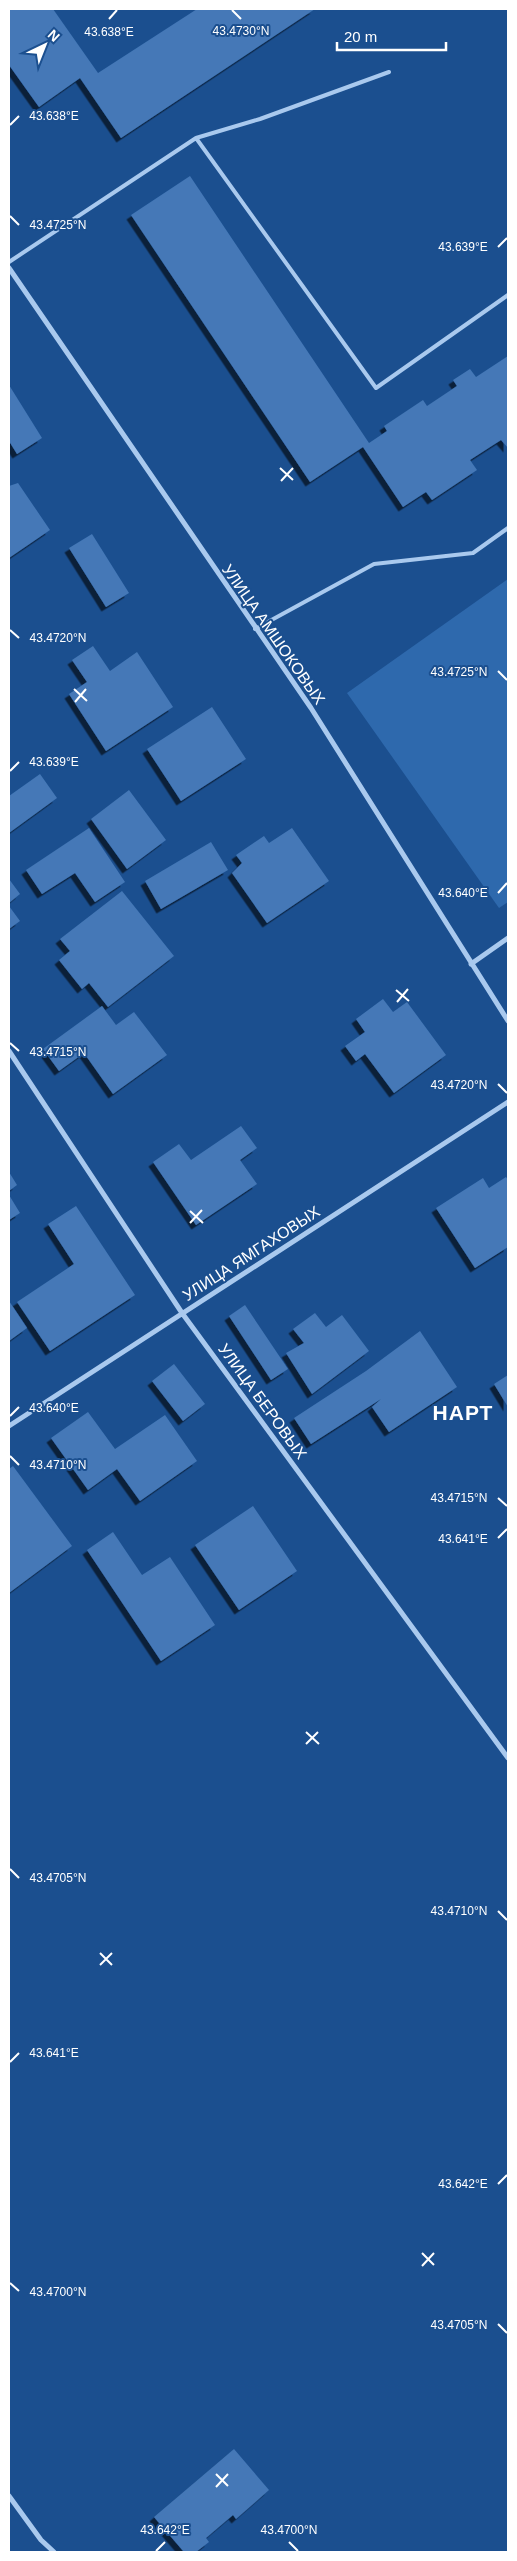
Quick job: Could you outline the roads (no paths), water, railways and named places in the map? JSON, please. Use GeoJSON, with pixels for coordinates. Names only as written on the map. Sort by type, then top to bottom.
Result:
{"type":"FeatureCollection","features":[{"type":"Feature","properties":{"kind":"street","name":"УЛИЦА АМШОКОВЫХ"},"geometry":{"type":"LineString","coordinates":[[9,268],[311,708],[508,1021]]}},
{"type":"Feature","properties":{"kind":"street"},"geometry":{"type":"LineString","coordinates":[[471,964],[508,938]]}},
{"type":"Feature","properties":{"kind":"street","name":"УЛИЦА БЕРОВЫХ"},"geometry":{"type":"LineString","coordinates":[[9,1050],[182,1313],[508,1758]]}},
{"type":"Feature","properties":{"kind":"street","name":"УЛИЦА ЯМГАХОВЫХ"},"geometry":{"type":"LineString","coordinates":[[9,1426],[508,1102]]}},
{"type":"Feature","properties":{"kind":"street"},"geometry":{"type":"LineString","coordinates":[[9,2496],[41,2540],[54,2552]]}},
{"type":"Feature","properties":{"kind":"lane"},"geometry":{"type":"LineString","coordinates":[[9,262],[196,138],[260,119],[389,72]]}},
{"type":"Feature","properties":{"kind":"lane"},"geometry":{"type":"LineString","coordinates":[[196,138],[376,388],[508,295]]}},
{"type":"Feature","properties":{"kind":"lane"},"geometry":{"type":"LineString","coordinates":[[255,629],[374,564],[474,553],[508,528]]}},
{"type":"Feature","properties":{"kind":"district","name":"НАРТ"},"geometry":{"type":"Point","coordinates":[463,1413]}}]}
